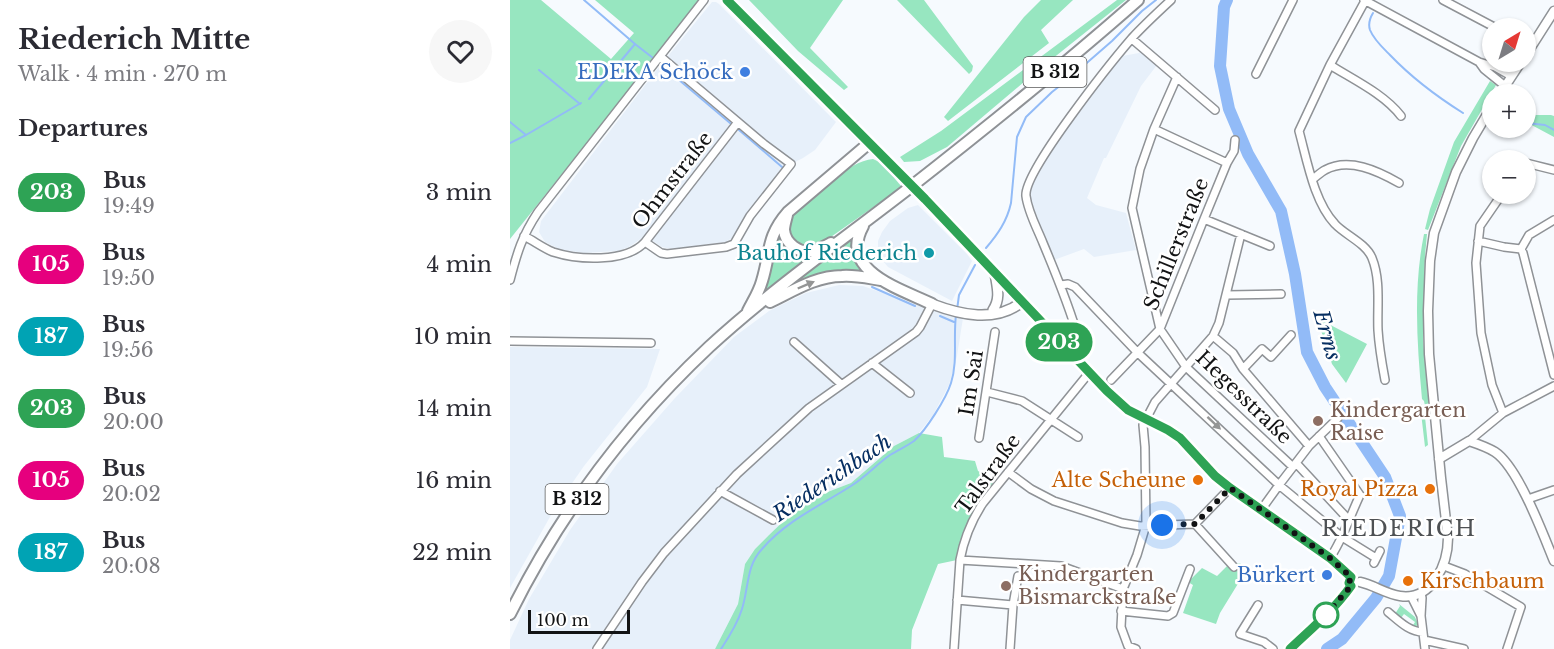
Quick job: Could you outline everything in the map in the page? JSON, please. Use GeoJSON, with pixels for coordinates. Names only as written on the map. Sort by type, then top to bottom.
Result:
{"type":"FeatureCollection","features":[{"type":"Feature","properties":{"kind":"highway","name":"B 312"},"geometry":{"type":"LineString","coordinates":[[510,614],[538,561],[585,488],[616,447],[678,378],[749,313],[1025,97],[1138,0]]}},
{"type":"Feature","properties":{"kind":"highway"},"geometry":{"type":"LineString","coordinates":[[749,313],[762,282],[778,223],[868,144]]}},
{"type":"Feature","properties":{"kind":"highway"},"geometry":{"type":"LineString","coordinates":[[788,212],[784,232],[787,239],[797,249],[813,251],[846,237]]}},
{"type":"Feature","properties":{"kind":"highway"},"geometry":{"type":"LineString","coordinates":[[866,221],[859,232],[856,250],[859,260],[881,280],[932,304]]}},
{"type":"Feature","properties":{"kind":"highway"},"geometry":{"type":"LineString","coordinates":[[749,313],[820,279],[843,276],[881,280]]}},
{"type":"Feature","properties":{"kind":"main road"},"geometry":{"type":"LineString","coordinates":[[727,0],[925,199],[1022,302],[1003,313],[983,315],[967,314],[932,304]]}},
{"type":"Feature","properties":{"kind":"main road"},"geometry":{"type":"LineString","coordinates":[[993,310],[998,299],[994,273]]}},
{"type":"Feature","properties":{"kind":"main road"},"geometry":{"type":"LineString","coordinates":[[983,315],[993,310],[1013,293]]}},
{"type":"Feature","properties":{"kind":"street"},"geometry":{"type":"LineString","coordinates":[[510,280],[518,249],[538,213],[704,0]]}},
{"type":"Feature","properties":{"kind":"street"},"geometry":{"type":"LineString","coordinates":[[1070,353],[1078,337],[1061,285],[1030,211],[1026,191],[1037,166],[1056,136],[1132,39],[1172,0]]}},
{"type":"Feature","properties":{"kind":"street"},"geometry":{"type":"LineString","coordinates":[[1256,74],[1293,0]]}},
{"type":"Feature","properties":{"kind":"street"},"geometry":{"type":"LineString","coordinates":[[1385,380],[1378,332],[1377,275],[1371,255],[1336,226],[1323,209],[1299,131],[1364,0],[1479,62],[1495,67],[1511,76]]}},
{"type":"Feature","properties":{"kind":"street"},"geometry":{"type":"LineString","coordinates":[[1443,0],[1482,21]]}},
{"type":"Feature","properties":{"kind":"street"},"geometry":{"type":"LineString","coordinates":[[1536,39],[1554,11]]}},
{"type":"Feature","properties":{"kind":"street"},"geometry":{"type":"LineString","coordinates":[[1132,39],[1215,110]]}},
{"type":"Feature","properties":{"kind":"street"},"geometry":{"type":"LineString","coordinates":[[645,242],[661,253],[667,254],[734,244],[750,216],[791,164],[661,57]]}},
{"type":"Feature","properties":{"kind":"street"},"geometry":{"type":"LineString","coordinates":[[1479,62],[1490,75],[1502,84]]}},
{"type":"Feature","properties":{"kind":"street"},"geometry":{"type":"LineString","coordinates":[[1330,65],[1383,98],[1401,116]]}},
{"type":"Feature","properties":{"kind":"street"},"geometry":{"type":"LineString","coordinates":[[1506,84],[1514,72]]}},
{"type":"Feature","properties":{"kind":"street","name":"Hegesstraße"},"geometry":{"type":"LineString","coordinates":[[1177,77],[1154,129],[1140,169],[1132,208],[1160,329],[1186,367],[1295,465],[1348,519]]}},
{"type":"Feature","properties":{"kind":"street","name":"Ohmstraße"},"geometry":{"type":"LineString","coordinates":[[524,236],[553,252],[588,258],[620,255],[637,249],[645,242],[738,122]]}},
{"type":"Feature","properties":{"kind":"street"},"geometry":{"type":"LineString","coordinates":[[1022,302],[1089,373],[1128,410],[1180,438],[1215,476],[1330,558],[1354,582],[1370,584],[1398,596],[1412,596],[1421,593],[1430,586],[1444,566],[1449,538],[1429,354],[1429,278],[1434,233],[1456,172],[1482,123]]}},
{"type":"Feature","properties":{"kind":"street"},"geometry":{"type":"LineString","coordinates":[[1154,129],[1227,163]]}},
{"type":"Feature","properties":{"kind":"street","name":"Schillerstraße"},"geometry":{"type":"LineString","coordinates":[[1111,380],[1160,329],[1227,163],[1234,151],[1235,140]]}},
{"type":"Feature","properties":{"kind":"street"},"geometry":{"type":"LineString","coordinates":[[1313,179],[1327,169],[1352,165],[1381,172],[1399,183]]}},
{"type":"Feature","properties":{"kind":"street"},"geometry":{"type":"LineString","coordinates":[[1536,166],[1554,170]]}},
{"type":"Feature","properties":{"kind":"street"},"geometry":{"type":"LineString","coordinates":[[1495,204],[1480,226],[1476,263],[1481,333],[1492,386],[1503,413]]}},
{"type":"Feature","properties":{"kind":"street"},"geometry":{"type":"LineString","coordinates":[[1204,219],[1270,246]]}},
{"type":"Feature","properties":{"kind":"street"},"geometry":{"type":"LineString","coordinates":[[1521,249],[1529,235],[1554,220]]}},
{"type":"Feature","properties":{"kind":"street"},"geometry":{"type":"LineString","coordinates":[[1136,649],[1128,646],[1121,627],[1121,611],[1124,589],[1146,525],[1143,425],[1155,402],[1213,336],[1227,295],[1241,234]]}},
{"type":"Feature","properties":{"kind":"street"},"geometry":{"type":"LineString","coordinates":[[1478,241],[1521,249]]}},
{"type":"Feature","properties":{"kind":"street"},"geometry":{"type":"LineString","coordinates":[[510,246],[518,249]]}},
{"type":"Feature","properties":{"kind":"street"},"geometry":{"type":"LineString","coordinates":[[1521,249],[1554,375]]}},
{"type":"Feature","properties":{"kind":"street"},"geometry":{"type":"LineString","coordinates":[[1061,285],[1068,284],[1075,287],[1138,353],[1279,485],[1342,537],[1377,557]]}},
{"type":"Feature","properties":{"kind":"street"},"geometry":{"type":"LineString","coordinates":[[1227,295],[1281,294]]}},
{"type":"Feature","properties":{"kind":"street"},"geometry":{"type":"LineString","coordinates":[[597,649],[654,567],[720,491],[796,418],[916,332],[932,304]]}},
{"type":"Feature","properties":{"kind":"street","name":"Im Sai"},"geometry":{"type":"LineString","coordinates":[[979,438],[995,332]]}},
{"type":"Feature","properties":{"kind":"street"},"geometry":{"type":"LineString","coordinates":[[1243,369],[1262,349],[1271,357],[1292,335]]}},
{"type":"Feature","properties":{"kind":"street"},"geometry":{"type":"LineString","coordinates":[[1213,336],[1233,353],[1243,369],[1309,446]]}},
{"type":"Feature","properties":{"kind":"street"},"geometry":{"type":"LineString","coordinates":[[510,341],[651,343]]}},
{"type":"Feature","properties":{"kind":"street"},"geometry":{"type":"LineString","coordinates":[[794,342],[841,384]]}},
{"type":"Feature","properties":{"kind":"street"},"geometry":{"type":"LineString","coordinates":[[872,363],[910,393]]}},
{"type":"Feature","properties":{"kind":"street","name":"Talstraße"},"geometry":{"type":"LineString","coordinates":[[954,649],[960,560],[971,522],[983,503],[1089,373]]}},
{"type":"Feature","properties":{"kind":"street"},"geometry":{"type":"LineString","coordinates":[[1439,459],[1469,441],[1503,413],[1554,387]]}},
{"type":"Feature","properties":{"kind":"street"},"geometry":{"type":"LineString","coordinates":[[987,392],[1022,401],[1078,437]]}},
{"type":"Feature","properties":{"kind":"street","name":"Hegesstraße"},"geometry":{"type":"LineString","coordinates":[[1261,510],[1309,446],[1338,418]]}},
{"type":"Feature","properties":{"kind":"street"},"geometry":{"type":"LineString","coordinates":[[1319,436],[1360,495],[1348,519],[1340,544],[1330,558]]}},
{"type":"Feature","properties":{"kind":"street"},"geometry":{"type":"LineString","coordinates":[[1469,441],[1496,452],[1514,474],[1528,499],[1554,561]]}},
{"type":"Feature","properties":{"kind":"street"},"geometry":{"type":"LineString","coordinates":[[1008,472],[1031,489],[1054,501],[1133,525],[1195,524],[1230,488]]}},
{"type":"Feature","properties":{"kind":"street"},"geometry":{"type":"LineString","coordinates":[[1528,499],[1554,490]]}},
{"type":"Feature","properties":{"kind":"street"},"geometry":{"type":"LineString","coordinates":[[720,491],[773,520]]}},
{"type":"Feature","properties":{"kind":"street"},"geometry":{"type":"LineString","coordinates":[[1195,524],[1234,567]]}},
{"type":"Feature","properties":{"kind":"street"},"geometry":{"type":"LineString","coordinates":[[960,560],[1061,566],[1124,589]]}},
{"type":"Feature","properties":{"kind":"street"},"geometry":{"type":"LineString","coordinates":[[1444,566],[1465,574],[1521,607],[1507,649]]}},
{"type":"Feature","properties":{"kind":"street"},"geometry":{"type":"LineString","coordinates":[[1121,611],[1168,616],[1173,613],[1190,569]]}},
{"type":"Feature","properties":{"kind":"street"},"geometry":{"type":"LineString","coordinates":[[1010,649],[1013,605],[1018,576]]}},
{"type":"Feature","properties":{"kind":"street"},"geometry":{"type":"LineString","coordinates":[[1290,649],[1332,609],[1354,582]]}},
{"type":"Feature","properties":{"kind":"street"},"geometry":{"type":"LineString","coordinates":[[1421,593],[1423,604],[1421,616]]}},
{"type":"Feature","properties":{"kind":"street"},"geometry":{"type":"LineString","coordinates":[[1412,596],[1421,616],[1425,649]]}},
{"type":"Feature","properties":{"kind":"street"},"geometry":{"type":"LineString","coordinates":[[957,600],[1013,605]]}},
{"type":"Feature","properties":{"kind":"street"},"geometry":{"type":"LineString","coordinates":[[1258,604],[1240,634],[1264,642],[1274,649]]}},
{"type":"Feature","properties":{"kind":"street"},"geometry":{"type":"LineString","coordinates":[[1388,612],[1424,636],[1464,649]]}},
{"type":"Feature","properties":{"kind":"shaded area"},"geometry":{"type":"Polygon","coordinates":[[[712,2],[719,4],[836,122],[815,150],[785,167],[732,238],[726,242],[671,249],[662,247],[645,236],[629,247],[618,251],[584,253],[561,250],[545,242],[539,232],[541,221],[712,2]]]}},
{"type":"Feature","properties":{"kind":"shaded area"},"geometry":{"type":"Polygon","coordinates":[[[1141,51],[1157,65],[1141,86],[1104,158],[1087,198],[1096,205],[1126,213],[1136,250],[1094,257],[1084,249],[1054,260],[1031,205],[1030,191],[1039,170],[1063,133],[1122,56],[1141,51]]]}},
{"type":"Feature","properties":{"kind":"shaded area"},"geometry":{"type":"Polygon","coordinates":[[[918,205],[972,261],[952,301],[888,267],[878,255],[878,241],[890,221],[908,208],[918,205]]]}},
{"type":"Feature","properties":{"kind":"shaded area"},"geometry":{"type":"Polygon","coordinates":[[[839,285],[863,286],[963,318],[957,356],[949,385],[933,415],[919,433],[894,446],[851,483],[825,493],[791,515],[755,549],[745,564],[738,604],[715,649],[510,649],[510,640],[529,599],[570,530],[617,464],[675,398],[734,337],[769,311],[806,293],[839,285]]]}},
{"type":"Feature","properties":{"kind":"shaded area"},"geometry":{"type":"Polygon","coordinates":[[[510,347],[660,349],[647,387],[584,466],[555,508],[510,588],[510,347]]]}},
{"type":"Feature","properties":{"kind":"green space"},"geometry":{"type":"Polygon","coordinates":[[[510,0],[541,0],[611,59],[634,33],[595,0],[699,0],[510,239],[510,0]]]}},
{"type":"Feature","properties":{"kind":"green space"},"geometry":{"type":"Polygon","coordinates":[[[749,0],[843,0],[810,48],[848,87],[844,90],[798,51],[749,0]]]}},
{"type":"Feature","properties":{"kind":"green space"},"geometry":{"type":"Polygon","coordinates":[[[897,0],[924,0],[973,66],[972,71],[969,74],[897,0]]]}},
{"type":"Feature","properties":{"kind":"green space"},"geometry":{"type":"Polygon","coordinates":[[[1041,0],[1073,0],[1041,30],[1049,43],[948,121],[944,117],[1024,17],[1041,0]]]}},
{"type":"Feature","properties":{"kind":"green space"},"geometry":{"type":"Polygon","coordinates":[[[1117,0],[1126,0],[947,147],[920,161],[904,162],[900,157],[941,131],[1117,0]]]}},
{"type":"Feature","properties":{"kind":"green space"},"geometry":{"type":"Polygon","coordinates":[[[1482,95],[1482,109],[1461,146],[1428,230],[1425,229],[1430,209],[1454,142],[1482,95]]]}},
{"type":"Feature","properties":{"kind":"green space"},"geometry":{"type":"Polygon","coordinates":[[[1536,115],[1554,116],[1554,137],[1536,127],[1536,115]]]}},
{"type":"Feature","properties":{"kind":"green space"},"geometry":{"type":"Polygon","coordinates":[[[873,159],[885,167],[902,187],[818,246],[801,247],[790,237],[789,220],[793,213],[842,173],[863,161],[873,159]]]}},
{"type":"Feature","properties":{"kind":"green space"},"geometry":{"type":"Polygon","coordinates":[[[777,231],[809,256],[762,296],[777,231]]]}},
{"type":"Feature","properties":{"kind":"green space"},"geometry":{"type":"Polygon","coordinates":[[[1424,234],[1427,234],[1423,339],[1429,407],[1425,406],[1422,399],[1418,337],[1418,275],[1424,234]]]}},
{"type":"Feature","properties":{"kind":"green space"},"geometry":{"type":"Polygon","coordinates":[[[854,236],[855,256],[866,272],[804,281],[802,278],[816,265],[854,236]]]}},
{"type":"Feature","properties":{"kind":"green space"},"geometry":{"type":"Polygon","coordinates":[[[1317,318],[1367,344],[1346,383],[1332,364],[1317,318]]]}},
{"type":"Feature","properties":{"kind":"green space"},"geometry":{"type":"Polygon","coordinates":[[[1420,404],[1422,408],[1429,411],[1425,417],[1428,445],[1425,447],[1420,404]]]}},
{"type":"Feature","properties":{"kind":"green space"},"geometry":{"type":"Polygon","coordinates":[[[919,433],[942,437],[944,457],[975,461],[978,471],[995,480],[972,513],[957,560],[938,564],[912,630],[911,649],[715,649],[738,604],[745,564],[755,549],[790,515],[825,493],[851,483],[894,446],[919,433]]]}},
{"type":"Feature","properties":{"kind":"green space"},"geometry":{"type":"Polygon","coordinates":[[[1240,563],[1247,569],[1220,613],[1216,624],[1183,613],[1193,585],[1188,582],[1202,568],[1217,576],[1228,565],[1240,563]]]}},
{"type":"Feature","properties":{"kind":"green space"},"geometry":{"type":"Polygon","coordinates":[[[1399,604],[1415,617],[1418,624],[1416,627],[1412,627],[1415,622],[1404,614],[1401,618],[1395,614],[1399,604]]]}},
{"type":"Feature","properties":{"kind":"waterway"},"geometry":{"type":"LineString","coordinates":[[584,0],[635,44]]}},
{"type":"Feature","properties":{"kind":"waterway","name":"Riederichbach"},"geometry":{"type":"LineString","coordinates":[[986,248],[1001,227],[1009,210],[1017,137],[1026,117],[1156,0]]}},
{"type":"Feature","properties":{"kind":"waterway","name":"Erms"},"geometry":{"type":"LineString","coordinates":[[1227,0],[1224,7],[1220,66],[1229,109],[1248,154],[1281,211],[1295,274],[1307,352],[1325,387],[1385,477],[1400,516],[1389,576],[1376,598],[1342,639],[1327,649]]}},
{"type":"Feature","properties":{"kind":"waterway"},"geometry":{"type":"LineString","coordinates":[[1373,13],[1369,28],[1379,44],[1416,79],[1463,113]]}},
{"type":"Feature","properties":{"kind":"waterway"},"geometry":{"type":"LineString","coordinates":[[589,99],[635,44],[653,58]]}},
{"type":"Feature","properties":{"kind":"waterway"},"geometry":{"type":"LineString","coordinates":[[539,70],[580,104]]}},
{"type":"Feature","properties":{"kind":"waterway"},"geometry":{"type":"LineString","coordinates":[[672,74],[730,123]]}},
{"type":"Feature","properties":{"kind":"waterway"},"geometry":{"type":"LineString","coordinates":[[510,122],[526,135],[581,103]]}},
{"type":"Feature","properties":{"kind":"waterway"},"geometry":{"type":"LineString","coordinates":[[1536,124],[1545,125],[1554,130]]}},
{"type":"Feature","properties":{"kind":"waterway"},"geometry":{"type":"LineString","coordinates":[[739,130],[782,167]]}},
{"type":"Feature","properties":{"kind":"waterway"},"geometry":{"type":"LineString","coordinates":[[510,143],[526,135]]}},
{"type":"Feature","properties":{"kind":"waterway","name":"Riederichbach"},"geometry":{"type":"LineString","coordinates":[[957,310],[959,295],[975,265]]}},
{"type":"Feature","properties":{"kind":"waterway"},"geometry":{"type":"LineString","coordinates":[[872,287],[915,306]]}},
{"type":"Feature","properties":{"kind":"waterway","name":"Riederichbach"},"geometry":{"type":"LineString","coordinates":[[721,649],[740,614],[750,570],[762,549],[793,522],[856,482],[890,455],[914,441],[930,422],[945,397],[953,375],[956,315]]}},
{"type":"Feature","properties":{"kind":"waterway"},"geometry":{"type":"LineString","coordinates":[[940,316],[954,322]]}},
{"type":"Feature","properties":{"kind":"bus line","name":"203"},"geometry":{"type":"LineString","coordinates":[[727,0],[925,199],[1107,391],[1128,410],[1158,424],[1180,438],[1215,476],[1330,558],[1351,577],[1349,580],[1351,586],[1346,594],[1290,649]]}},
{"type":"Feature","properties":{"kind":"place","name":"EDEKA Schöck"},"geometry":{"type":"Point","coordinates":[745,72]}},
{"type":"Feature","properties":{"kind":"place","name":"Bauhof Riederich"},"geometry":{"type":"Point","coordinates":[929,253]}},
{"type":"Feature","properties":{"kind":"place","name":"Kindergarten Raise"},"geometry":{"type":"Point","coordinates":[1318,421]}},
{"type":"Feature","properties":{"kind":"place","name":"Alte Scheune"},"geometry":{"type":"Point","coordinates":[1198,480]}},
{"type":"Feature","properties":{"kind":"place","name":"Royal Pizza"},"geometry":{"type":"Point","coordinates":[1430,489]}},
{"type":"Feature","properties":{"kind":"place","name":"Bürkert"},"geometry":{"type":"Point","coordinates":[1327,575]}},
{"type":"Feature","properties":{"kind":"place","name":"Kirschbaum"},"geometry":{"type":"Point","coordinates":[1408,581]}},
{"type":"Feature","properties":{"kind":"place","name":"Kindergarten Bismarckstraße"},"geometry":{"type":"Point","coordinates":[1006,586]}},
{"type":"Feature","properties":{"kind":"district","name":"RIEDERICH"},"geometry":{"type":"Point","coordinates":[1399,528]}},
{"type":"Feature","properties":{"kind":"route"},"geometry":{"type":"LineString","coordinates":[[1162,525],[1195,524],[1230,488],[1330,558],[1351,577],[1349,580],[1351,586],[1346,594],[1326,615]]}}]}
